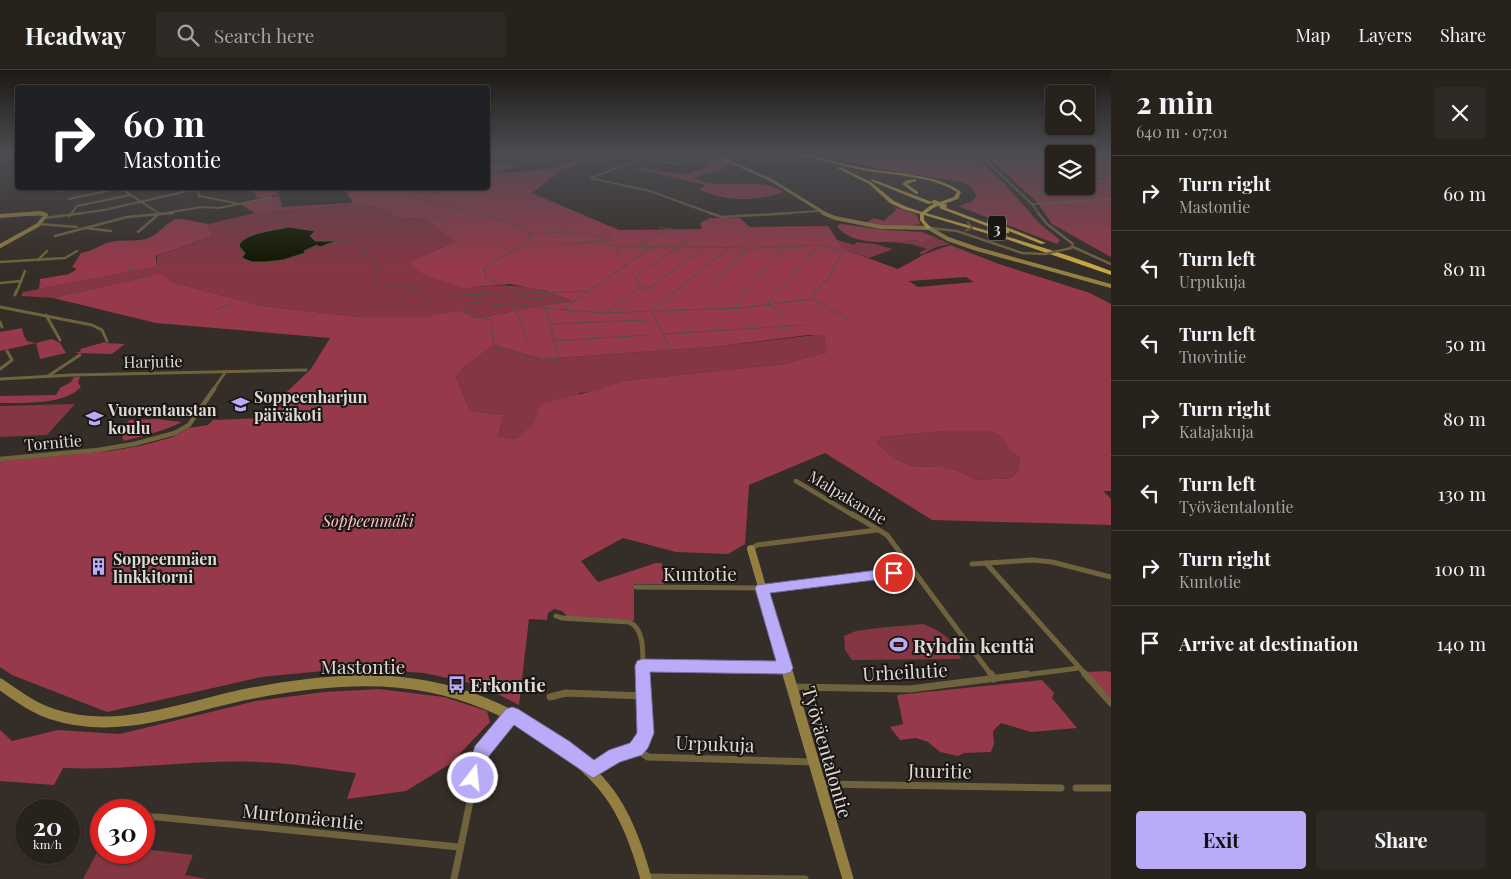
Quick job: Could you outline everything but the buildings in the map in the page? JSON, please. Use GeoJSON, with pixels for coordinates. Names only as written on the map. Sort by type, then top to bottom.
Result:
{"type":"FeatureCollection","features":[{"type":"Feature","properties":{"kind":"highway"},"geometry":{"type":"LineString","coordinates":[[879,191],[895,204],[922,214],[1011,239],[1098,268]]}},
{"type":"Feature","properties":{"kind":"highway","name":"3"},"geometry":{"type":"LineString","coordinates":[[902,191],[933,202]]}},
{"type":"Feature","properties":{"kind":"highway","name":"3"},"geometry":{"type":"LineString","coordinates":[[902,191],[1098,268],[1111,271]]}},
{"type":"Feature","properties":{"kind":"highway"},"geometry":{"type":"LineString","coordinates":[[912,191],[933,202]]}},
{"type":"Feature","properties":{"kind":"highway"},"geometry":{"type":"LineString","coordinates":[[929,228],[922,220],[922,214],[928,208],[953,199],[959,194],[958,191]]}},
{"type":"Feature","properties":{"kind":"highway","name":"3"},"geometry":{"type":"LineString","coordinates":[[943,207],[1111,271]]}},
{"type":"Feature","properties":{"kind":"street"},"geometry":{"type":"LineString","coordinates":[[68,198],[106,191]]}},
{"type":"Feature","properties":{"kind":"street"},"geometry":{"type":"LineString","coordinates":[[123,191],[161,213]]}},
{"type":"Feature","properties":{"kind":"street"},"geometry":{"type":"LineString","coordinates":[[0,216],[69,216],[190,191]]}},
{"type":"Feature","properties":{"kind":"street"},"geometry":{"type":"LineString","coordinates":[[197,191],[199,196],[240,204]]}},
{"type":"Feature","properties":{"kind":"street"},"geometry":{"type":"LineString","coordinates":[[649,191],[722,217],[819,211]]}},
{"type":"Feature","properties":{"kind":"street"},"geometry":{"type":"LineString","coordinates":[[789,191],[819,211],[835,218],[860,224],[890,228],[929,228],[958,232],[1015,252],[1045,254],[1072,248],[1111,264]]}},
{"type":"Feature","properties":{"kind":"street"},"geometry":{"type":"LineString","coordinates":[[1018,191],[1048,224],[1073,244],[1072,248]]}},
{"type":"Feature","properties":{"kind":"street"},"geometry":{"type":"LineString","coordinates":[[69,216],[77,206],[130,196]]}},
{"type":"Feature","properties":{"kind":"street"},"geometry":{"type":"LineString","coordinates":[[54,236],[81,227],[127,217],[201,208],[219,208],[271,197]]}},
{"type":"Feature","properties":{"kind":"street"},"geometry":{"type":"LineString","coordinates":[[1032,204],[1111,199]]}},
{"type":"Feature","properties":{"kind":"street"},"geometry":{"type":"LineString","coordinates":[[138,232],[161,213]]}},
{"type":"Feature","properties":{"kind":"street"},"geometry":{"type":"LineString","coordinates":[[0,246],[39,224],[45,216]]}},
{"type":"Feature","properties":{"kind":"street"},"geometry":{"type":"LineString","coordinates":[[39,224],[111,230]]}},
{"type":"Feature","properties":{"kind":"street"},"geometry":{"type":"LineString","coordinates":[[929,228],[948,239],[977,249],[1111,286]]}},
{"type":"Feature","properties":{"kind":"street"},"geometry":{"type":"LineString","coordinates":[[38,260],[47,251]]}},
{"type":"Feature","properties":{"kind":"street"},"geometry":{"type":"LineString","coordinates":[[0,262],[65,258],[77,251]]}},
{"type":"Feature","properties":{"kind":"street"},"geometry":{"type":"LineString","coordinates":[[15,295],[25,271]]}},
{"type":"Feature","properties":{"kind":"street"},"geometry":{"type":"LineString","coordinates":[[0,283],[21,281]]}},
{"type":"Feature","properties":{"kind":"street"},"geometry":{"type":"LineString","coordinates":[[0,307],[98,327],[107,341]]}},
{"type":"Feature","properties":{"kind":"street"},"geometry":{"type":"LineString","coordinates":[[46,315],[60,340]]}},
{"type":"Feature","properties":{"kind":"street"},"geometry":{"type":"LineString","coordinates":[[0,322],[2,327]]}},
{"type":"Feature","properties":{"kind":"street"},"geometry":{"type":"LineString","coordinates":[[0,370],[12,360],[7,351]]}},
{"type":"Feature","properties":{"kind":"street"},"geometry":{"type":"LineString","coordinates":[[45,378],[80,355]]}},
{"type":"Feature","properties":{"kind":"street","name":"Harjutie"},"geometry":{"type":"LineString","coordinates":[[0,379],[72,375],[306,370]]}},
{"type":"Feature","properties":{"kind":"street","name":"Tornitie"},"geometry":{"type":"LineString","coordinates":[[0,458],[110,449],[175,433],[189,425],[226,371]]}},
{"type":"Feature","properties":{"kind":"street","name":"Malpakantie"},"geometry":{"type":"LineString","coordinates":[[796,481],[887,535],[994,679]]}},
{"type":"Feature","properties":{"kind":"street"},"geometry":{"type":"LineString","coordinates":[[751,549],[757,545],[878,530]]}},
{"type":"Feature","properties":{"kind":"street","name":"Työväentalontie"},"geometry":{"type":"LineString","coordinates":[[751,549],[848,879]]}},
{"type":"Feature","properties":{"kind":"street"},"geometry":{"type":"LineString","coordinates":[[972,564],[1033,560],[1052,562],[1111,577]]}},
{"type":"Feature","properties":{"kind":"street"},"geometry":{"type":"LineString","coordinates":[[986,563],[1111,703]]}},
{"type":"Feature","properties":{"kind":"street","name":"Kuntotie"},"geometry":{"type":"LineString","coordinates":[[636,587],[775,588],[913,571]]}},
{"type":"Feature","properties":{"kind":"street"},"geometry":{"type":"LineString","coordinates":[[556,616],[562,618],[629,622],[636,625],[640,634],[646,733],[636,749],[615,756],[593,770]]}},
{"type":"Feature","properties":{"kind":"street"},"geometry":{"type":"LineString","coordinates":[[642,666],[785,668]]}},
{"type":"Feature","properties":{"kind":"street","name":"Urheilutie"},"geometry":{"type":"LineString","coordinates":[[791,688],[910,689],[1079,668]]}},
{"type":"Feature","properties":{"kind":"street","name":"Mastontie"},"geometry":{"type":"LineString","coordinates":[[0,684],[24,700],[52,714],[94,723],[130,721],[247,694],[292,686],[360,681],[412,683],[453,691],[484,701],[512,714],[563,746],[593,770],[613,793],[623,811],[634,834],[646,878]]}},
{"type":"Feature","properties":{"kind":"street"},"geometry":{"type":"LineString","coordinates":[[550,697],[566,694],[644,696]]}},
{"type":"Feature","properties":{"kind":"street"},"geometry":{"type":"LineString","coordinates":[[454,879],[459,847],[479,758],[512,714]]}},
{"type":"Feature","properties":{"kind":"street","name":"Urpukuja"},"geometry":{"type":"LineString","coordinates":[[636,749],[648,757],[813,762]]}},
{"type":"Feature","properties":{"kind":"street","name":"Juuritie"},"geometry":{"type":"LineString","coordinates":[[820,784],[1061,788]]}},
{"type":"Feature","properties":{"kind":"street"},"geometry":{"type":"LineString","coordinates":[[1076,788],[1111,788]]}},
{"type":"Feature","properties":{"kind":"street","name":"Murtomäentie"},"geometry":{"type":"LineString","coordinates":[[155,817],[459,847]]}},
{"type":"Feature","properties":{"kind":"street"},"geometry":{"type":"LineString","coordinates":[[646,878],[805,879]]}},
{"type":"Feature","properties":{"kind":"shaded area"},"geometry":{"type":"Polygon","coordinates":[[[362,204],[385,210],[401,218],[425,219],[455,242],[410,261],[468,289],[483,286],[517,286],[548,292],[574,301],[476,318],[459,310],[424,317],[359,317],[263,306],[171,282],[162,273],[53,298],[21,296],[23,292],[156,267],[157,256],[212,236],[208,224],[255,213],[362,204]],[[286,228],[249,237],[239,246],[245,253],[242,258],[257,262],[283,260],[302,253],[309,247],[333,243],[332,241],[311,239],[309,236],[315,231],[286,228]]]}},
{"type":"Feature","properties":{"kind":"shaded area"},"geometry":{"type":"Polygon","coordinates":[[[288,227],[315,231],[310,236],[315,241],[336,241],[320,247],[317,245],[304,251],[305,253],[283,260],[252,262],[242,258],[245,253],[239,246],[247,238],[288,227]]]}},
{"type":"Feature","properties":{"kind":"shaded area"},"geometry":{"type":"Polygon","coordinates":[[[934,237],[950,244],[936,247],[921,255],[920,252],[927,249],[911,244],[886,242],[921,240],[934,237]]]}},
{"type":"Feature","properties":{"kind":"shaded area"},"geometry":{"type":"Polygon","coordinates":[[[837,240],[855,245],[856,242],[875,244],[893,249],[869,258],[843,249],[837,240]]]}},
{"type":"Feature","properties":{"kind":"shaded area"},"geometry":{"type":"Polygon","coordinates":[[[824,334],[827,352],[784,364],[623,381],[600,390],[580,393],[516,439],[498,436],[504,415],[470,411],[456,377],[464,367],[494,345],[542,359],[711,347],[824,334]]]}},
{"type":"Feature","properties":{"kind":"shaded area"},"geometry":{"type":"Polygon","coordinates":[[[75,404],[47,435],[0,437],[0,406],[75,404]]]}},
{"type":"Feature","properties":{"kind":"shaded area"},"geometry":{"type":"Polygon","coordinates":[[[944,431],[991,431],[1003,438],[1008,449],[1020,458],[1018,470],[1012,478],[977,480],[956,470],[939,466],[916,467],[895,459],[877,443],[881,437],[944,431]]]}},
{"type":"Feature","properties":{"kind":"shaded area","name":"Ryhdin kenttä"},"geometry":{"type":"Polygon","coordinates":[[[923,624],[947,637],[955,646],[961,659],[852,660],[845,650],[844,636],[856,631],[923,624]]]}},
{"type":"Feature","properties":{"kind":"shaded area"},"geometry":{"type":"Polygon","coordinates":[[[155,850],[193,855],[185,875],[207,879],[83,879],[91,864],[155,864],[155,850]]]}},
{"type":"Feature","properties":{"kind":"green space"},"geometry":{"type":"Polygon","coordinates":[[[249,191],[281,191],[278,191],[277,195],[257,198],[255,193],[249,191]]]}},
{"type":"Feature","properties":{"kind":"green space","name":"Soppeenmäki"},"geometry":{"type":"Polygon","coordinates":[[[345,191],[535,191],[532,193],[619,230],[702,229],[700,223],[710,218],[740,218],[750,227],[828,226],[843,249],[898,269],[925,254],[950,245],[999,264],[1090,293],[1111,304],[1111,491],[1103,491],[1111,499],[1111,525],[932,520],[825,453],[749,485],[745,544],[728,554],[676,552],[623,538],[581,561],[598,582],[656,563],[662,563],[664,584],[634,584],[634,621],[568,617],[562,611],[554,609],[548,613],[547,620],[529,619],[519,705],[480,685],[424,673],[354,668],[261,677],[107,712],[12,675],[0,667],[0,461],[110,451],[140,446],[173,437],[189,428],[208,425],[213,420],[259,418],[311,369],[330,338],[156,323],[53,298],[162,273],[171,282],[263,306],[359,317],[424,317],[459,310],[476,318],[572,301],[546,291],[510,284],[468,289],[423,274],[410,261],[455,242],[425,219],[401,218],[385,210],[362,204],[255,213],[240,204],[279,196],[282,207],[351,203],[352,201],[345,191]],[[966,277],[909,281],[918,287],[974,282],[966,277]],[[809,335],[712,347],[542,359],[494,345],[464,367],[456,377],[470,411],[504,415],[498,436],[516,439],[534,424],[540,405],[623,381],[784,364],[827,352],[824,335],[809,335]],[[944,431],[881,437],[877,443],[895,459],[916,467],[939,466],[956,470],[977,480],[1012,478],[1018,470],[1020,458],[1008,449],[1003,438],[991,431],[944,431]]]}},
{"type":"Feature","properties":{"kind":"green space"},"geometry":{"type":"Polygon","coordinates":[[[701,191],[784,192],[751,199],[731,199],[701,191]]]}},
{"type":"Feature","properties":{"kind":"green space"},"geometry":{"type":"Polygon","coordinates":[[[974,191],[1011,191],[1040,224],[1060,240],[1057,244],[958,206],[971,202],[976,197],[974,191]]]}},
{"type":"Feature","properties":{"kind":"green space"},"geometry":{"type":"Polygon","coordinates":[[[1025,191],[1040,191],[1045,195],[1095,195],[1095,191],[1111,191],[1111,257],[1052,224],[1037,202],[1025,191]]]}},
{"type":"Feature","properties":{"kind":"green space"},"geometry":{"type":"Polygon","coordinates":[[[895,207],[916,214],[920,224],[894,227],[867,222],[874,218],[884,221],[896,210],[895,207]]]}},
{"type":"Feature","properties":{"kind":"green space"},"geometry":{"type":"Polygon","coordinates":[[[175,219],[208,224],[212,236],[156,256],[156,267],[39,289],[40,279],[69,274],[77,269],[72,267],[81,253],[110,242],[146,239],[175,219]]]}},
{"type":"Feature","properties":{"kind":"green space"},"geometry":{"type":"Polygon","coordinates":[[[838,225],[886,230],[922,232],[934,237],[920,243],[919,240],[865,241],[846,234],[838,228],[838,225]]]}},
{"type":"Feature","properties":{"kind":"green space"},"geometry":{"type":"Polygon","coordinates":[[[22,328],[27,341],[36,343],[0,351],[0,332],[22,328]]]}},
{"type":"Feature","properties":{"kind":"green space"},"geometry":{"type":"Polygon","coordinates":[[[52,339],[60,343],[66,353],[40,359],[36,343],[52,339]]]}},
{"type":"Feature","properties":{"kind":"green space"},"geometry":{"type":"Polygon","coordinates":[[[105,342],[125,344],[112,354],[75,353],[81,351],[80,349],[105,342]]]}},
{"type":"Feature","properties":{"kind":"green space"},"geometry":{"type":"Polygon","coordinates":[[[74,377],[80,377],[78,383],[81,387],[65,397],[43,402],[0,403],[0,396],[56,395],[60,388],[71,382],[74,377]]]}},
{"type":"Feature","properties":{"kind":"green space"},"geometry":{"type":"Polygon","coordinates":[[[156,419],[182,422],[161,431],[124,441],[120,431],[129,420],[156,419]]]}},
{"type":"Feature","properties":{"kind":"green space"},"geometry":{"type":"Polygon","coordinates":[[[1087,672],[1111,672],[1111,698],[1087,672]]]}},
{"type":"Feature","properties":{"kind":"green space"},"geometry":{"type":"Polygon","coordinates":[[[1042,680],[1054,693],[1052,698],[1077,728],[1031,732],[1001,723],[993,731],[994,744],[991,752],[964,753],[958,756],[940,752],[928,742],[916,738],[900,740],[890,727],[903,724],[897,695],[1042,680]]]}},
{"type":"Feature","properties":{"kind":"green space"},"geometry":{"type":"Polygon","coordinates":[[[379,689],[444,697],[487,711],[490,722],[450,764],[406,791],[347,799],[356,773],[270,763],[209,762],[112,768],[63,768],[54,785],[0,781],[0,730],[12,741],[58,730],[120,734],[256,701],[324,692],[379,689]]]}},
{"type":"Feature","properties":{"kind":"waterway"},"geometry":{"type":"LineString","coordinates":[[274,191],[278,193],[276,198],[280,201],[277,208],[281,218],[288,224],[286,227]]}},
{"type":"Feature","properties":{"kind":"waterway"},"geometry":{"type":"LineString","coordinates":[[420,199],[440,192],[439,191]]}},
{"type":"Feature","properties":{"kind":"waterway"},"geometry":{"type":"LineString","coordinates":[[1036,197],[1044,194],[1041,192],[1043,191]]}},
{"type":"Feature","properties":{"kind":"waterway"},"geometry":{"type":"LineString","coordinates":[[412,193],[420,199]]}},
{"type":"Feature","properties":{"kind":"waterway"},"geometry":{"type":"LineString","coordinates":[[420,199],[512,223],[527,229],[531,240],[484,268],[486,279],[525,293]]}},
{"type":"Feature","properties":{"kind":"waterway"},"geometry":{"type":"LineString","coordinates":[[430,220],[459,211]]}},
{"type":"Feature","properties":{"kind":"waterway"},"geometry":{"type":"LineString","coordinates":[[659,227],[683,231]]}},
{"type":"Feature","properties":{"kind":"waterway"},"geometry":{"type":"LineString","coordinates":[[641,245],[668,229]]}},
{"type":"Feature","properties":{"kind":"waterway"},"geometry":{"type":"LineString","coordinates":[[529,234],[568,232],[612,238],[600,242]]}},
{"type":"Feature","properties":{"kind":"waterway"},"geometry":{"type":"LineString","coordinates":[[334,242],[362,244],[362,252],[367,257],[376,260],[376,268],[379,270],[373,283],[405,286],[420,291],[419,296],[496,294],[521,297]]}},
{"type":"Feature","properties":{"kind":"waterway"},"geometry":{"type":"LineString","coordinates":[[557,244],[600,242]]}},
{"type":"Feature","properties":{"kind":"waterway"},"geometry":{"type":"LineString","coordinates":[[600,242],[615,246]]}},
{"type":"Feature","properties":{"kind":"waterway"},"geometry":{"type":"LineString","coordinates":[[678,247],[685,242],[689,242]]}},
{"type":"Feature","properties":{"kind":"waterway"},"geometry":{"type":"LineString","coordinates":[[678,247],[755,248],[825,245],[842,251],[827,281],[824,281],[812,296],[813,299]]}},
{"type":"Feature","properties":{"kind":"waterway"},"geometry":{"type":"LineString","coordinates":[[615,246],[678,247]]}},
{"type":"Feature","properties":{"kind":"waterway"},"geometry":{"type":"LineString","coordinates":[[615,246],[621,260],[626,265]]}},
{"type":"Feature","properties":{"kind":"waterway"},"geometry":{"type":"LineString","coordinates":[[589,291],[652,247]]}},
{"type":"Feature","properties":{"kind":"waterway"},"geometry":{"type":"LineString","coordinates":[[607,313],[641,286],[635,278],[638,275],[678,247]]}},
{"type":"Feature","properties":{"kind":"waterway"},"geometry":{"type":"LineString","coordinates":[[769,304],[768,303],[817,247]]}},
{"type":"Feature","properties":{"kind":"waterway"},"geometry":{"type":"LineString","coordinates":[[651,311],[728,249]]}},
{"type":"Feature","properties":{"kind":"waterway"},"geometry":{"type":"LineString","coordinates":[[740,308],[735,303],[784,249]]}},
{"type":"Feature","properties":{"kind":"waterway"},"geometry":{"type":"LineString","coordinates":[[641,288],[649,288],[701,250]]}},
{"type":"Feature","properties":{"kind":"waterway"},"geometry":{"type":"LineString","coordinates":[[690,308],[746,251]]}},
{"type":"Feature","properties":{"kind":"waterway"},"geometry":{"type":"LineString","coordinates":[[129,266],[137,265]]}},
{"type":"Feature","properties":{"kind":"waterway"},"geometry":{"type":"LineString","coordinates":[[127,271],[137,269]]}},
{"type":"Feature","properties":{"kind":"waterway"},"geometry":{"type":"LineString","coordinates":[[133,280],[149,276]]}},
{"type":"Feature","properties":{"kind":"waterway"},"geometry":{"type":"LineString","coordinates":[[525,293],[589,291]]}},
{"type":"Feature","properties":{"kind":"waterway"},"geometry":{"type":"LineString","coordinates":[[563,309],[589,291]]}},
{"type":"Feature","properties":{"kind":"waterway"},"geometry":{"type":"LineString","coordinates":[[521,297],[525,293]]}},
{"type":"Feature","properties":{"kind":"waterway"},"geometry":{"type":"LineString","coordinates":[[521,297],[573,302]]}},
{"type":"Feature","properties":{"kind":"waterway"},"geometry":{"type":"LineString","coordinates":[[769,304],[813,299]]}},
{"type":"Feature","properties":{"kind":"waterway"},"geometry":{"type":"LineString","coordinates":[[813,299],[850,320]]}},
{"type":"Feature","properties":{"kind":"waterway"},"geometry":{"type":"LineString","coordinates":[[469,302],[514,306]]}},
{"type":"Feature","properties":{"kind":"waterway"},"geometry":{"type":"LineString","coordinates":[[216,310],[230,304]]}},
{"type":"Feature","properties":{"kind":"waterway"},"geometry":{"type":"LineString","coordinates":[[740,308],[769,304]]}},
{"type":"Feature","properties":{"kind":"waterway"},"geometry":{"type":"LineString","coordinates":[[769,304],[786,319]]}},
{"type":"Feature","properties":{"kind":"waterway"},"geometry":{"type":"LineString","coordinates":[[514,306],[546,308]]}},
{"type":"Feature","properties":{"kind":"waterway"},"geometry":{"type":"LineString","coordinates":[[514,306],[527,339],[524,342]]}},
{"type":"Feature","properties":{"kind":"waterway"},"geometry":{"type":"LineString","coordinates":[[546,308],[607,313]]}},
{"type":"Feature","properties":{"kind":"waterway"},"geometry":{"type":"LineString","coordinates":[[546,308],[550,324]]}},
{"type":"Feature","properties":{"kind":"waterway"},"geometry":{"type":"LineString","coordinates":[[651,311],[740,308]]}},
{"type":"Feature","properties":{"kind":"waterway"},"geometry":{"type":"LineString","coordinates":[[459,310],[466,314],[491,320],[494,348],[544,361],[559,360],[554,341]]}},
{"type":"Feature","properties":{"kind":"waterway"},"geometry":{"type":"LineString","coordinates":[[607,313],[651,311]]}},
{"type":"Feature","properties":{"kind":"waterway"},"geometry":{"type":"LineString","coordinates":[[651,311],[672,352]]}},
{"type":"Feature","properties":{"kind":"waterway"},"geometry":{"type":"LineString","coordinates":[[550,324],[647,320]]}},
{"type":"Feature","properties":{"kind":"waterway"},"geometry":{"type":"LineString","coordinates":[[550,324],[554,341]]}},
{"type":"Feature","properties":{"kind":"waterway"},"geometry":{"type":"LineString","coordinates":[[663,334],[805,325]]}},
{"type":"Feature","properties":{"kind":"waterway"},"geometry":{"type":"LineString","coordinates":[[554,341],[649,335]]}},
{"type":"Feature","properties":{"kind":"place","name":"Soppeenharjun päiväkoti"},"geometry":{"type":"Point","coordinates":[240,405]}},
{"type":"Feature","properties":{"kind":"place","name":"Vuorentaustan koulu"},"geometry":{"type":"Point","coordinates":[94,418]}},
{"type":"Feature","properties":{"kind":"place","name":"Soppeenmäen linkkitorni"},"geometry":{"type":"Point","coordinates":[99,567]}},
{"type":"Feature","properties":{"kind":"place","name":"Ryhdin kenttä"},"geometry":{"type":"Point","coordinates":[899,645]}},
{"type":"Feature","properties":{"kind":"place","name":"Erkontie"},"geometry":{"type":"Point","coordinates":[456,684]}},
{"type":"Feature","properties":{"kind":"route"},"geometry":{"type":"LineString","coordinates":[[473,778],[481,752],[512,714],[563,746],[593,770],[615,756],[636,749],[642,742],[646,733],[642,666],[785,668],[762,588],[894,573]]}}]}
